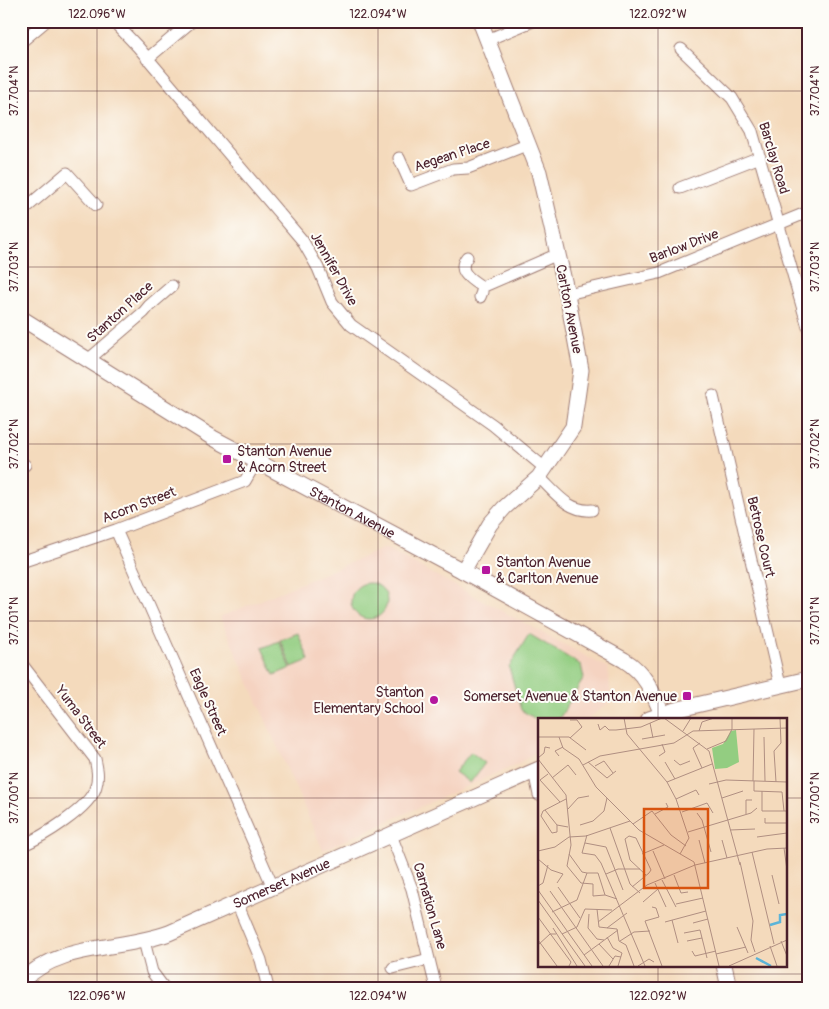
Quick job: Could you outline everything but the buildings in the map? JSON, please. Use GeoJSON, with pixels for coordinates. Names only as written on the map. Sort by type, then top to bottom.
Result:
{"type":"FeatureCollection","features":[{"type":"Feature","properties":{"kind":"street"},"geometry":{"type":"LineString","coordinates":[[21,42],[46,21]]}},
{"type":"Feature","properties":{"kind":"street","name":"Jennifer Drive"},"geometry":{"type":"LineString","coordinates":[[112,21],[148,59],[302,240],[318,268],[332,302],[350,325],[492,425],[542,473],[569,505],[585,511],[592,510]]}},
{"type":"Feature","properties":{"kind":"street"},"geometry":{"type":"LineString","coordinates":[[148,59],[192,21]]}},
{"type":"Feature","properties":{"kind":"street","name":"Carlton Avenue"},"geometry":{"type":"LineString","coordinates":[[463,571],[490,524],[504,508],[542,473],[573,427],[581,370],[568,294],[539,172],[480,21]]}},
{"type":"Feature","properties":{"kind":"street"},"geometry":{"type":"LineString","coordinates":[[487,40],[533,21]]}},
{"type":"Feature","properties":{"kind":"street","name":"Barclay Road"},"geometry":{"type":"LineString","coordinates":[[681,49],[732,98],[752,131],[808,327]]}},
{"type":"Feature","properties":{"kind":"street","name":"Aegean Place"},"geometry":{"type":"LineString","coordinates":[[399,158],[411,184],[453,169],[468,168],[529,144]]}},
{"type":"Feature","properties":{"kind":"street"},"geometry":{"type":"LineString","coordinates":[[680,188],[760,158]]}},
{"type":"Feature","properties":{"kind":"street"},"geometry":{"type":"LineString","coordinates":[[21,212],[67,172],[96,205]]}},
{"type":"Feature","properties":{"kind":"street","name":"Barlow Drive"},"geometry":{"type":"LineString","coordinates":[[568,294],[660,273],[808,212]]}},
{"type":"Feature","properties":{"kind":"street"},"geometry":{"type":"LineString","coordinates":[[467,257],[463,263],[462,270],[481,292],[558,254]]}},
{"type":"Feature","properties":{"kind":"street","name":"Stanton Place"},"geometry":{"type":"LineString","coordinates":[[88,360],[172,286]]}},
{"type":"Feature","properties":{"kind":"street","name":"Stanton Avenue"},"geometry":{"type":"LineString","coordinates":[[21,318],[213,438],[463,571],[634,666],[645,677],[659,717]]}},
{"type":"Feature","properties":{"kind":"street","name":"Betrose Court"},"geometry":{"type":"LineString","coordinates":[[712,396],[780,685]]}},
{"type":"Feature","properties":{"kind":"street","name":"Acorn Street"},"geometry":{"type":"LineString","coordinates":[[21,562],[116,530],[245,481],[256,462]]}},
{"type":"Feature","properties":{"kind":"street","name":"Eagle Street"},"geometry":{"type":"LineString","coordinates":[[116,530],[273,887]]}},
{"type":"Feature","properties":{"kind":"street","name":"Yuma Street"},"geometry":{"type":"LineString","coordinates":[[21,663],[95,758],[98,772],[96,787],[90,798],[71,817],[22,844]]}},
{"type":"Feature","properties":{"kind":"street"},"geometry":{"type":"LineString","coordinates":[[659,717],[808,679]]}},
{"type":"Feature","properties":{"kind":"street"},"geometry":{"type":"LineString","coordinates":[[536,770],[538,787]]}},
{"type":"Feature","properties":{"kind":"street","name":"Somerset Avenue"},"geometry":{"type":"LineString","coordinates":[[21,982],[38,968],[68,954],[144,941],[169,933],[536,770]]}},
{"type":"Feature","properties":{"kind":"street","name":"Carnation Lane"},"geometry":{"type":"LineString","coordinates":[[391,835],[412,889],[436,988]]}},
{"type":"Feature","properties":{"kind":"street"},"geometry":{"type":"LineString","coordinates":[[237,903],[261,960],[268,988]]}},
{"type":"Feature","properties":{"kind":"street"},"geometry":{"type":"LineString","coordinates":[[144,941],[152,972],[164,988]]}},
{"type":"Feature","properties":{"kind":"street"},"geometry":{"type":"LineString","coordinates":[[393,968],[430,959]]}},
{"type":"Feature","properties":{"kind":"street"},"geometry":{"type":"LineString","coordinates":[[724,966],[729,988]]}},
{"type":"Feature","properties":{"kind":"shaded area","name":"Stanton Elementary School"},"geometry":{"type":"Polygon","coordinates":[[[385,548],[608,668],[611,698],[610,702],[589,718],[538,718],[538,751],[519,763],[323,850],[220,617],[385,548]]]}},
{"type":"Feature","properties":{"kind":"green space"},"geometry":{"type":"Polygon","coordinates":[[[369,583],[381,589],[387,601],[381,613],[369,619],[357,613],[351,601],[357,589],[369,583]]]}},
{"type":"Feature","properties":{"kind":"green space"},"geometry":{"type":"Polygon","coordinates":[[[298,633],[309,660],[292,667],[280,640],[298,633]]]}},
{"type":"Feature","properties":{"kind":"green space"},"geometry":{"type":"Polygon","coordinates":[[[529,634],[581,665],[584,678],[560,718],[538,718],[538,720],[521,710],[509,667],[529,634]]]}},
{"type":"Feature","properties":{"kind":"green space"},"geometry":{"type":"Polygon","coordinates":[[[279,641],[291,668],[274,675],[262,648],[279,641]]]}},
{"type":"Feature","properties":{"kind":"green space"},"geometry":{"type":"Polygon","coordinates":[[[471,752],[485,763],[470,783],[455,772],[471,752]]]}},
{"type":"Feature","properties":{"kind":"place","name":"Stanton Avenue & Acorn Street"},"geometry":{"type":"Point","coordinates":[227,459]}},
{"type":"Feature","properties":{"kind":"place","name":"Stanton Avenue & Carlton Avenue"},"geometry":{"type":"Point","coordinates":[486,570]}},
{"type":"Feature","properties":{"kind":"place","name":"Somerset Avenue & Stanton Avenue"},"geometry":{"type":"Point","coordinates":[687,696]}},
{"type":"Feature","properties":{"kind":"place","name":"Stanton Elementary School"},"geometry":{"type":"Point","coordinates":[434,700]}}]}
